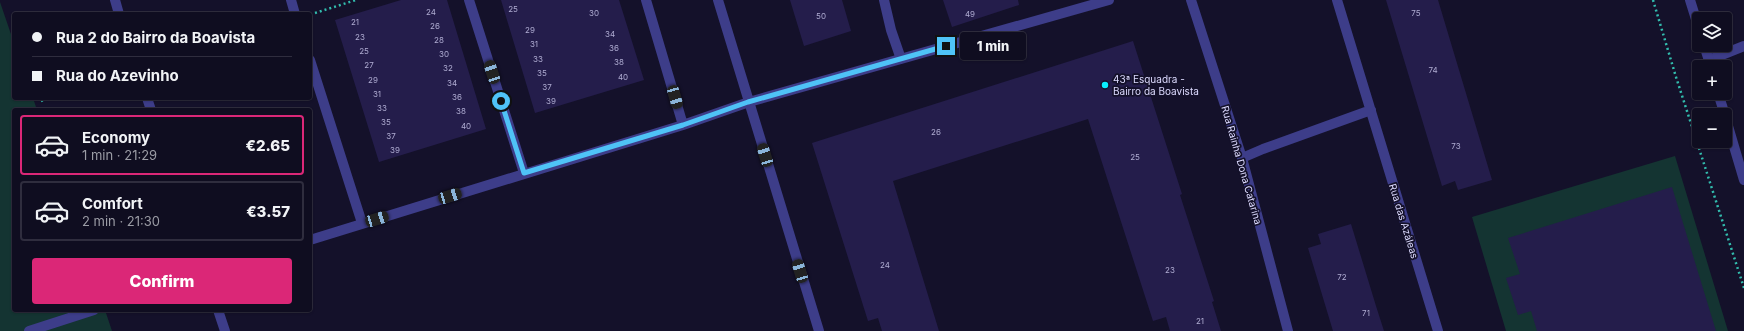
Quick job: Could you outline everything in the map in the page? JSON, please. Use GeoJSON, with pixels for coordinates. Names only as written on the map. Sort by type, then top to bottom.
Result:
{"type":"FeatureCollection","features":[{"type":"Feature","properties":{"kind":"street"},"geometry":{"type":"LineString","coordinates":[[115,0],[118,12]]}},
{"type":"Feature","properties":{"kind":"street"},"geometry":{"type":"LineString","coordinates":[[291,0],[294,12]]}},
{"type":"Feature","properties":{"kind":"street"},"geometry":{"type":"LineString","coordinates":[[469,0],[524,173]]}},
{"type":"Feature","properties":{"kind":"street"},"geometry":{"type":"LineString","coordinates":[[646,0],[683,125]]}},
{"type":"Feature","properties":{"kind":"street"},"geometry":{"type":"LineString","coordinates":[[718,0],[819,331]]}},
{"type":"Feature","properties":{"kind":"street"},"geometry":{"type":"LineString","coordinates":[[884,0],[891,30],[901,59]]}},
{"type":"Feature","properties":{"kind":"street"},"geometry":{"type":"LineString","coordinates":[[312,239],[683,125],[748,102],[1109,0]]}},
{"type":"Feature","properties":{"kind":"street","name":"Rua Rainha Dona Catarina"},"geometry":{"type":"LineString","coordinates":[[1191,0],[1242,158],[1288,331]]}},
{"type":"Feature","properties":{"kind":"street","name":"Rua das Azáleas"},"geometry":{"type":"LineString","coordinates":[[1337,0],[1438,331]]}},
{"type":"Feature","properties":{"kind":"street"},"geometry":{"type":"LineString","coordinates":[[1690,0],[1694,12]]}},
{"type":"Feature","properties":{"kind":"street"},"geometry":{"type":"LineString","coordinates":[[1716,60],[1741,47]]}},
{"type":"Feature","properties":{"kind":"street"},"geometry":{"type":"LineString","coordinates":[[312,66],[362,223]]}},
{"type":"Feature","properties":{"kind":"street"},"geometry":{"type":"LineString","coordinates":[[1242,158],[1371,110]]}},
{"type":"Feature","properties":{"kind":"street"},"geometry":{"type":"LineString","coordinates":[[1732,139],[1744,180]]}},
{"type":"Feature","properties":{"kind":"street"},"geometry":{"type":"LineString","coordinates":[[28,331],[88,312]]}},
{"type":"Feature","properties":{"kind":"street"},"geometry":{"type":"LineString","coordinates":[[219,312],[224,331]]}},
{"type":"Feature","properties":{"kind":"path"},"geometry":{"type":"LineString","coordinates":[[312,14],[356,0]]}},
{"type":"Feature","properties":{"kind":"path"},"geometry":{"type":"LineString","coordinates":[[1653,0],[1676,77],[1744,288]]}},
{"type":"Feature","properties":{"kind":"green space"},"geometry":{"type":"Polygon","coordinates":[[[0,2],[12,37],[12,100],[34,100],[36,108],[12,108],[12,312],[106,312],[112,331],[0,331],[0,2]]]}},
{"type":"Feature","properties":{"kind":"green space"},"geometry":{"type":"Polygon","coordinates":[[[1675,156],[1728,331],[1506,331],[1472,217],[1675,156]]]}},
{"type":"Feature","properties":{"kind":"building"},"geometry":{"type":"Polygon","coordinates":[[[401,0],[447,0],[486,129],[379,162],[335,20],[401,0]]]}},
{"type":"Feature","properties":{"kind":"building"},"geometry":{"type":"Polygon","coordinates":[[[501,0],[619,0],[644,80],[535,113],[501,0]]]}},
{"type":"Feature","properties":{"kind":"building"},"geometry":{"type":"Polygon","coordinates":[[[790,0],[842,0],[851,31],[804,46],[790,0]]]}},
{"type":"Feature","properties":{"kind":"building"},"geometry":{"type":"Polygon","coordinates":[[[943,0],[1018,0],[1019,5],[952,27],[943,0]]]}},
{"type":"Feature","properties":{"kind":"building"},"geometry":{"type":"Polygon","coordinates":[[[1386,0],[1438,0],[1492,180],[1458,190],[1455,181],[1442,186],[1386,0]]]}},
{"type":"Feature","properties":{"kind":"building"},"geometry":{"type":"Polygon","coordinates":[[[1133,41],[1182,194],[1180,195],[1214,301],[1212,302],[1221,331],[1170,331],[1166,317],[1153,321],[1088,119],[893,181],[939,331],[882,331],[878,318],[868,321],[812,143],[1133,41]]]}},
{"type":"Feature","properties":{"kind":"building"},"geometry":{"type":"Polygon","coordinates":[[[1672,187],[1716,331],[1537,331],[1531,311],[1518,315],[1506,278],[1520,274],[1508,238],[1672,187]]]}},
{"type":"Feature","properties":{"kind":"building"},"geometry":{"type":"Polygon","coordinates":[[[1351,224],[1384,331],[1333,331],[1308,248],[1321,244],[1318,234],[1351,224]]]}},
{"type":"Feature","properties":{"kind":"place","name":"43ª Esquadra - Bairro da Boavista"},"geometry":{"type":"Point","coordinates":[1105,85]}},
{"type":"Feature","properties":{"kind":"route"},"geometry":{"type":"LineString","coordinates":[[501,101],[524,173],[683,125],[748,102],[946,46]]}}]}
